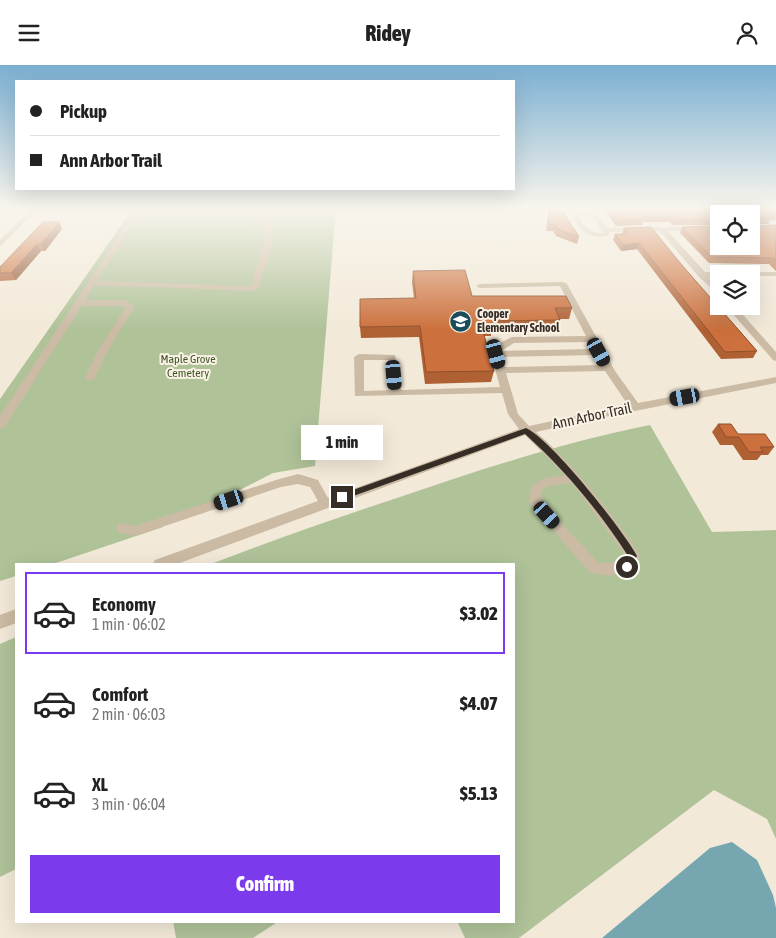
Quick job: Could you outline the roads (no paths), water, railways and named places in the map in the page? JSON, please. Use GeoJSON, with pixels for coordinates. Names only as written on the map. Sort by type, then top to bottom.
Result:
{"type":"FeatureCollection","features":[{"type":"Feature","properties":{"kind":"street"},"geometry":{"type":"LineString","coordinates":[[0,425],[115,248]]}},
{"type":"Feature","properties":{"kind":"street"},"geometry":{"type":"LineString","coordinates":[[93,283],[254,289],[267,248]]}},
{"type":"Feature","properties":{"kind":"street"},"geometry":{"type":"LineString","coordinates":[[678,248],[710,283]]}},
{"type":"Feature","properties":{"kind":"street"},"geometry":{"type":"LineString","coordinates":[[760,274],[776,273]]}},
{"type":"Feature","properties":{"kind":"street"},"geometry":{"type":"LineString","coordinates":[[702,275],[710,275]]}},
{"type":"Feature","properties":{"kind":"street"},"geometry":{"type":"LineString","coordinates":[[480,286],[563,284],[566,298],[623,392],[635,407]]}},
{"type":"Feature","properties":{"kind":"street"},"geometry":{"type":"LineString","coordinates":[[80,303],[125,303],[131,307],[102,352],[90,378]]}},
{"type":"Feature","properties":{"kind":"street"},"geometry":{"type":"LineString","coordinates":[[738,315],[776,358]]}},
{"type":"Feature","properties":{"kind":"street"},"geometry":{"type":"LineString","coordinates":[[572,477],[546,482],[535,489],[535,502],[596,569],[609,570],[627,567],[633,556],[618,534],[572,477],[553,455],[526,431],[513,414],[496,354],[497,348],[512,340],[591,339]]}},
{"type":"Feature","properties":{"kind":"street"},"geometry":{"type":"LineString","coordinates":[[496,354],[599,352]]}},
{"type":"Feature","properties":{"kind":"street"},"geometry":{"type":"LineString","coordinates":[[396,393],[392,357],[359,357],[359,394],[396,393],[506,390]]}},
{"type":"Feature","properties":{"kind":"street"},"geometry":{"type":"LineString","coordinates":[[500,370],[608,368]]}},
{"type":"Feature","properties":{"kind":"street","name":"Ann Arbor Trail"},"geometry":{"type":"LineString","coordinates":[[163,563],[526,431],[635,407],[776,380]]}},
{"type":"Feature","properties":{"kind":"street"},"geometry":{"type":"LineString","coordinates":[[123,528],[135,531],[280,483],[298,479],[314,483],[325,503]]}},
{"type":"Feature","properties":{"kind":"street"},"geometry":{"type":"LineString","coordinates":[[0,621],[15,616]]}},
{"type":"Feature","properties":{"kind":"water"},"geometry":{"type":"Polygon","coordinates":[[[732,842],[757,860],[773,895],[776,908],[776,938],[602,938],[710,848],[732,842]]]}},
{"type":"Feature","properties":{"kind":"place","name":"Cooper Elementary School"},"geometry":{"type":"Point","coordinates":[461,321]}},
{"type":"Feature","properties":{"kind":"park label","name":"Maple Grove Cemetery"},"geometry":{"type":"Point","coordinates":[188,366]}}]}
